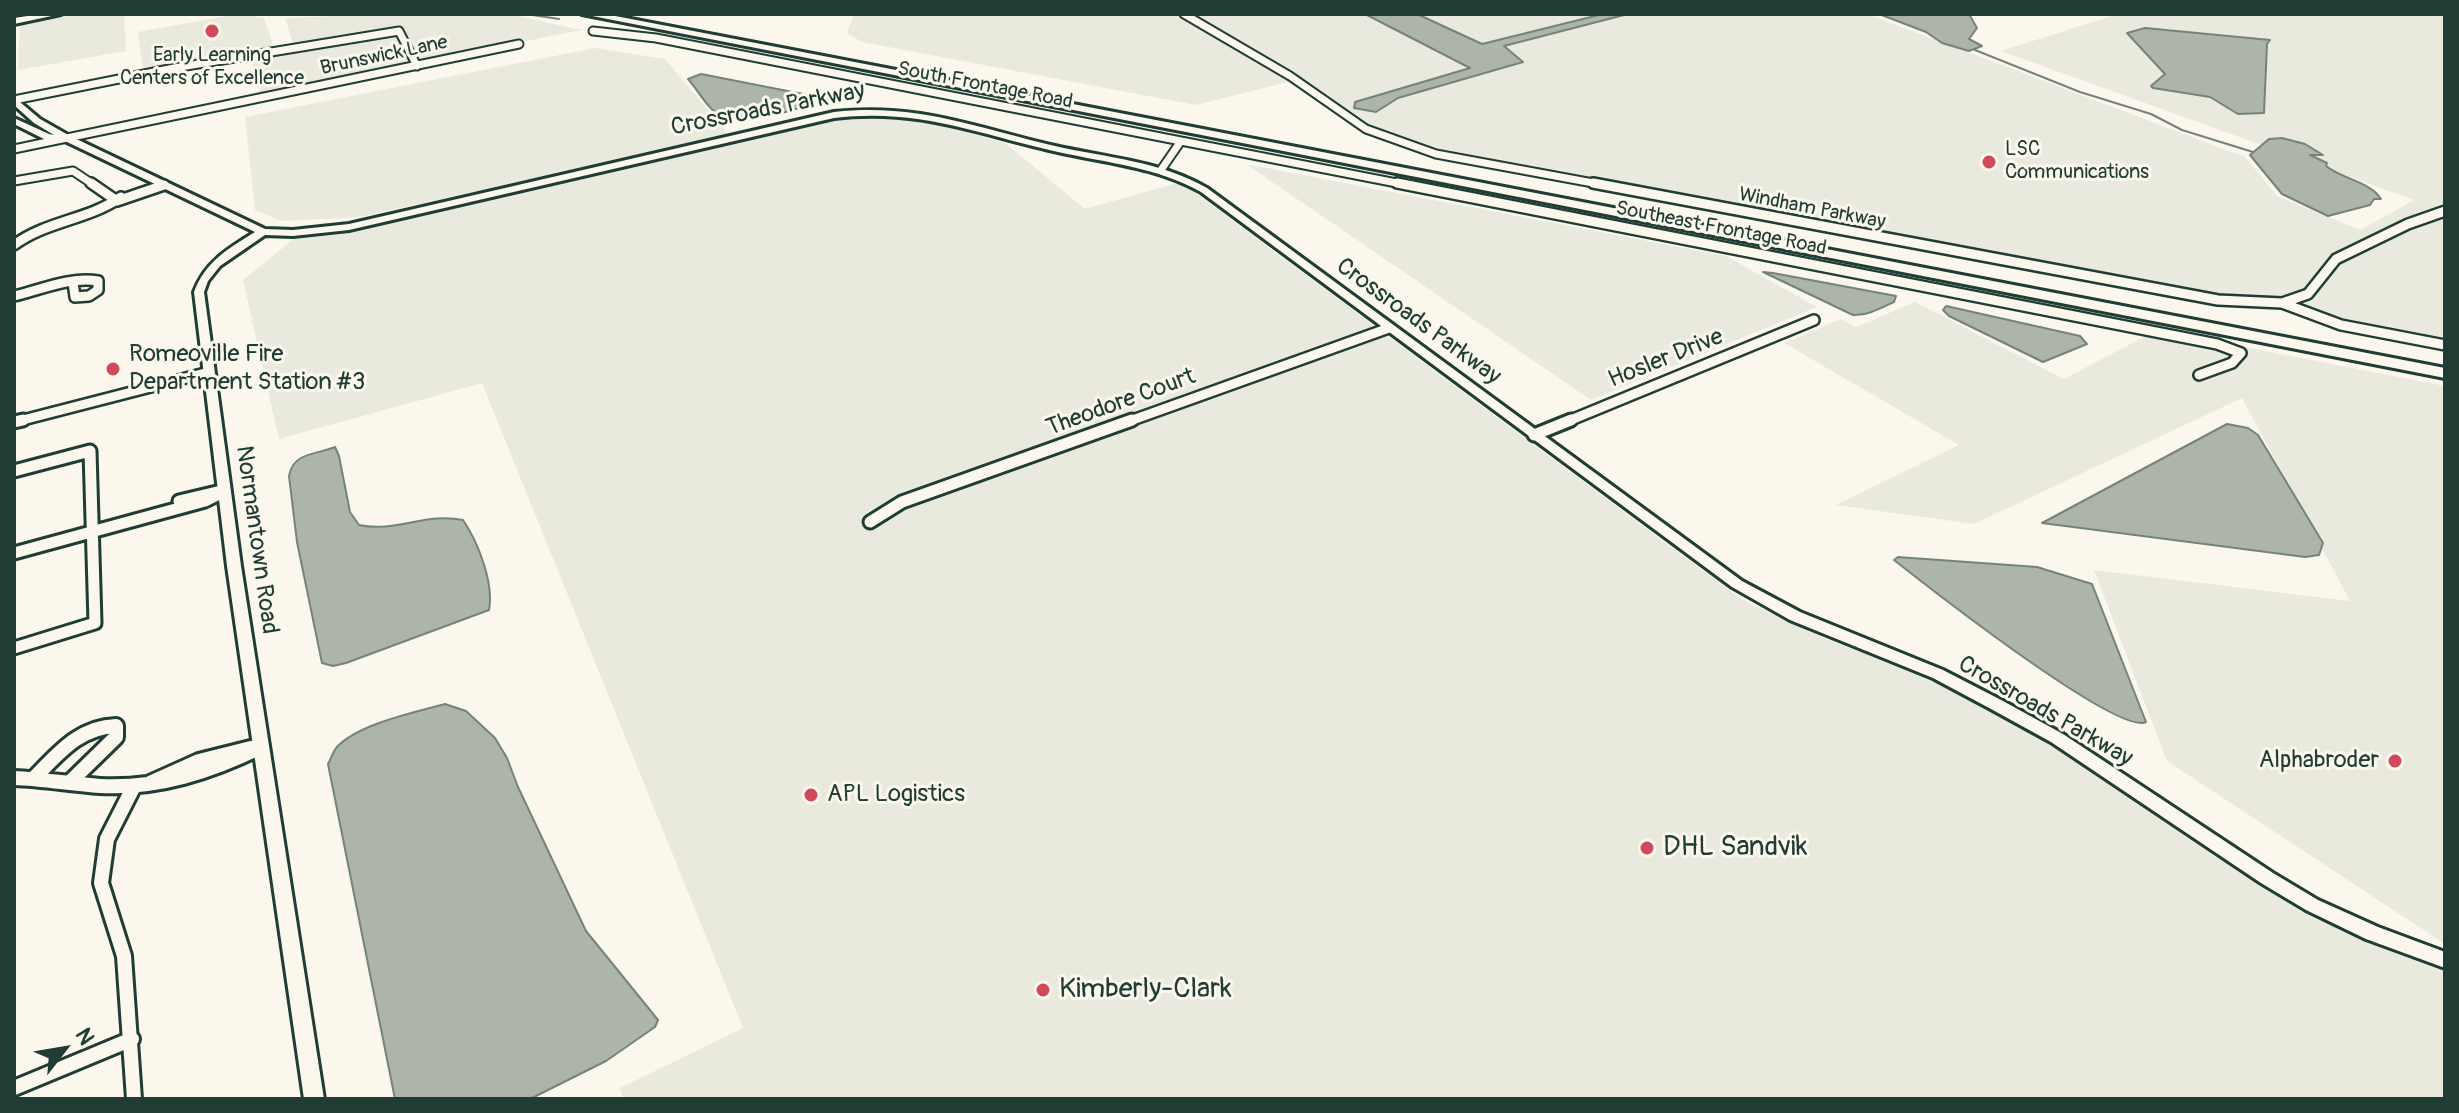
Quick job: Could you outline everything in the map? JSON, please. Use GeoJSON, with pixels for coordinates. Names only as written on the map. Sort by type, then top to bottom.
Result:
{"type":"FeatureCollection","features":[{"type":"Feature","properties":{"kind":"highway"},"geometry":{"type":"LineString","coordinates":[[574,14],[742,42]]}},
{"type":"Feature","properties":{"kind":"highway"},"geometry":{"type":"LineString","coordinates":[[588,14],[2445,373]]}},
{"type":"Feature","properties":{"kind":"highway"},"geometry":{"type":"LineString","coordinates":[[626,14],[2445,362]]}},
{"type":"Feature","properties":{"kind":"highway"},"geometry":{"type":"LineString","coordinates":[[656,14],[727,33]]}},
{"type":"Feature","properties":{"kind":"main road"},"geometry":{"type":"LineString","coordinates":[[14,22],[57,14]]}},
{"type":"Feature","properties":{"kind":"street"},"geometry":{"type":"LineString","coordinates":[[14,22],[15,14]]}},
{"type":"Feature","properties":{"kind":"street","name":"Windham Parkway"},"geometry":{"type":"LineString","coordinates":[[1184,14],[1289,75],[1366,129],[1436,154],[2218,300],[2282,303]]}},
{"type":"Feature","properties":{"kind":"street"},"geometry":{"type":"LineString","coordinates":[[14,98],[399,31],[417,66]]}},
{"type":"Feature","properties":{"kind":"street","name":"South Frontage Road"},"geometry":{"type":"LineString","coordinates":[[593,31],[642,35],[1181,141]]}},
{"type":"Feature","properties":{"kind":"street","name":"Brunswick Lane"},"geometry":{"type":"LineString","coordinates":[[14,149],[519,44]]}},
{"type":"Feature","properties":{"kind":"street"},"geometry":{"type":"LineString","coordinates":[[14,98],[37,121],[67,138],[263,232]]}},
{"type":"Feature","properties":{"kind":"street","name":"Crossroads Parkway"},"geometry":{"type":"LineString","coordinates":[[263,232],[293,233],[349,227],[834,115],[873,110],[916,113],[982,127],[1056,149],[1161,170],[1204,190],[1737,584],[1795,616],[1938,674],[1997,705],[2057,738],[2312,905],[2372,933],[2445,960]]}},
{"type":"Feature","properties":{"kind":"street"},"geometry":{"type":"LineString","coordinates":[[14,121],[47,137],[67,138]]}},
{"type":"Feature","properties":{"kind":"street"},"geometry":{"type":"LineString","coordinates":[[1161,170],[1181,141]]}},
{"type":"Feature","properties":{"kind":"street","name":"Southeast Frontage Road"},"geometry":{"type":"LineString","coordinates":[[1181,141],[2217,344],[2241,353],[2232,363],[2199,375]]}},
{"type":"Feature","properties":{"kind":"street"},"geometry":{"type":"LineString","coordinates":[[14,181],[73,171],[117,201]]}},
{"type":"Feature","properties":{"kind":"street"},"geometry":{"type":"LineString","coordinates":[[16,241],[38,228],[161,184]]}},
{"type":"Feature","properties":{"kind":"street"},"geometry":{"type":"LineString","coordinates":[[2282,303],[2308,294],[2336,259],[2408,224],[2445,211]]}},
{"type":"Feature","properties":{"kind":"street","name":"Normantown Road"},"geometry":{"type":"LineString","coordinates":[[263,232],[228,254],[204,276],[199,300],[314,1099]]}},
{"type":"Feature","properties":{"kind":"street"},"geometry":{"type":"LineString","coordinates":[[14,296],[73,282]]}},
{"type":"Feature","properties":{"kind":"street"},"geometry":{"type":"LineString","coordinates":[[2282,303],[2312,318],[2445,345]]}},
{"type":"Feature","properties":{"kind":"street","name":"Hosler Drive"},"geometry":{"type":"LineString","coordinates":[[1534,435],[1814,320]]}},
{"type":"Feature","properties":{"kind":"street","name":"Theodore Court"},"geometry":{"type":"LineString","coordinates":[[870,522],[902,502],[1389,328]]}},
{"type":"Feature","properties":{"kind":"street"},"geometry":{"type":"LineString","coordinates":[[14,422],[209,372]]}},
{"type":"Feature","properties":{"kind":"street"},"geometry":{"type":"LineString","coordinates":[[14,471],[90,451],[95,623],[14,648]]}},
{"type":"Feature","properties":{"kind":"street"},"geometry":{"type":"LineString","coordinates":[[14,553],[205,501],[225,491]]}},
{"type":"Feature","properties":{"kind":"street"},"geometry":{"type":"LineString","coordinates":[[34,778],[80,735],[95,727],[116,726],[116,737],[70,782]]}},
{"type":"Feature","properties":{"kind":"street"},"geometry":{"type":"LineString","coordinates":[[14,778],[134,786],[169,784],[228,763],[261,747]]}},
{"type":"Feature","properties":{"kind":"street"},"geometry":{"type":"LineString","coordinates":[[134,786],[107,839],[101,883],[124,956],[134,1099]]}},
{"type":"Feature","properties":{"kind":"street"},"geometry":{"type":"LineString","coordinates":[[14,1088],[132,1039]]}},
{"type":"Feature","properties":{"kind":"shaded area"},"geometry":{"type":"Polygon","coordinates":[[[55,14],[124,14],[126,51],[18,70],[20,20],[55,14]]]}},
{"type":"Feature","properties":{"kind":"shaded area"},"geometry":{"type":"Polygon","coordinates":[[[238,14],[264,18],[275,50],[143,71],[138,32],[238,14]]]}},
{"type":"Feature","properties":{"kind":"shaded area"},"geometry":{"type":"Polygon","coordinates":[[[508,14],[581,30],[260,95],[251,59],[295,50],[285,18],[508,14]]]}},
{"type":"Feature","properties":{"kind":"shaded area"},"geometry":{"type":"Polygon","coordinates":[[[854,14],[1177,14],[1243,49],[1292,81],[1196,105],[862,42],[847,33],[854,14]]]}},
{"type":"Feature","properties":{"kind":"shaded area"},"geometry":{"type":"Polygon","coordinates":[[[1190,14],[1867,14],[2245,157],[2277,196],[2360,230],[2414,200],[2001,51],[2118,14],[2445,14],[2445,344],[2189,291],[1433,149],[1388,135],[1357,119],[1290,71],[1190,14]]]}},
{"type":"Feature","properties":{"kind":"shaded area"},"geometry":{"type":"Polygon","coordinates":[[[1365,14],[1417,14],[1482,44],[1603,14],[1628,14],[1504,46],[1523,62],[1398,98],[1376,112],[1354,108],[1355,102],[1470,68],[1365,14]]]}},
{"type":"Feature","properties":{"kind":"shaded area"},"geometry":{"type":"Polygon","coordinates":[[[1879,14],[1969,14],[1977,28],[1969,39],[1982,46],[1969,51],[1942,43],[1926,32],[1879,14]]]}},
{"type":"Feature","properties":{"kind":"shaded area"},"geometry":{"type":"Polygon","coordinates":[[[2145,28],[2270,40],[2267,44],[2264,113],[2238,114],[2210,97],[2153,88],[2151,86],[2165,74],[2127,33],[2145,28]]]}},
{"type":"Feature","properties":{"kind":"shaded area"},"geometry":{"type":"Polygon","coordinates":[[[595,48],[665,59],[729,135],[360,217],[281,221],[255,210],[245,117],[595,48]]]}},
{"type":"Feature","properties":{"kind":"shaded area"},"geometry":{"type":"Polygon","coordinates":[[[701,74],[808,95],[815,101],[769,116],[742,120],[722,117],[712,110],[688,79],[701,74]]]}},
{"type":"Feature","properties":{"kind":"shaded area"},"geometry":{"type":"Polygon","coordinates":[[[880,115],[917,118],[1005,143],[1085,209],[1181,182],[1741,599],[1826,639],[1929,678],[2038,736],[2308,916],[2445,968],[2445,1099],[623,1099],[620,1088],[743,1028],[482,383],[279,439],[243,280],[295,238],[338,235],[843,118],[880,115]]]}},
{"type":"Feature","properties":{"kind":"shaded area"},"geometry":{"type":"Polygon","coordinates":[[[2282,138],[2305,144],[2323,155],[2310,155],[2370,188],[2381,199],[2328,216],[2282,194],[2250,155],[2269,139],[2282,138]]]}},
{"type":"Feature","properties":{"kind":"shaded area"},"geometry":{"type":"Polygon","coordinates":[[[1246,164],[1726,256],[1817,307],[1591,400],[1246,164]]]}},
{"type":"Feature","properties":{"kind":"shaded area"},"geometry":{"type":"Polygon","coordinates":[[[1763,272],[1896,296],[1894,302],[1879,309],[1853,315],[1763,272]]]}},
{"type":"Feature","properties":{"kind":"shaded area"},"geometry":{"type":"Polygon","coordinates":[[[1915,302],[2064,379],[2157,330],[2445,386],[2445,944],[2167,761],[2094,570],[2350,601],[2242,398],[1974,524],[1836,505],[1959,445],[1784,343],[1841,319],[1856,327],[1915,302]]]}},
{"type":"Feature","properties":{"kind":"shaded area"},"geometry":{"type":"Polygon","coordinates":[[[1946,306],[2080,336],[2087,344],[2043,362],[1949,316],[1943,310],[1946,306]]]}},
{"type":"Feature","properties":{"kind":"shaded area"},"geometry":{"type":"Polygon","coordinates":[[[2227,424],[2248,428],[2258,435],[2323,543],[2319,555],[2305,557],[2042,523],[2227,424]]]}},
{"type":"Feature","properties":{"kind":"shaded area"},"geometry":{"type":"Polygon","coordinates":[[[335,447],[350,512],[359,525],[385,526],[450,518],[463,520],[484,563],[489,610],[346,663],[333,666],[322,663],[297,542],[289,476],[291,468],[300,458],[335,447]]]}},
{"type":"Feature","properties":{"kind":"shaded area"},"geometry":{"type":"Polygon","coordinates":[[[1898,557],[2037,567],[2092,584],[2146,722],[2128,720],[2063,684],[1913,575],[1894,560],[1898,557]]]}},
{"type":"Feature","properties":{"kind":"shaded area"},"geometry":{"type":"Polygon","coordinates":[[[445,704],[466,711],[495,738],[586,931],[658,1020],[655,1027],[606,1061],[530,1099],[395,1099],[328,764],[337,747],[359,732],[388,720],[445,704]]]}},
{"type":"Feature","properties":{"kind":"waterway"},"geometry":{"type":"LineString","coordinates":[[526,14],[559,19]]}},
{"type":"Feature","properties":{"kind":"waterway"},"geometry":{"type":"LineString","coordinates":[[1975,50],[2080,92],[2151,114],[2182,130],[2253,152]]}},
{"type":"Feature","properties":{"kind":"place","name":"Early Learning Centers of Excellence"},"geometry":{"type":"Point","coordinates":[212,31]}},
{"type":"Feature","properties":{"kind":"place","name":"LSC Communications"},"geometry":{"type":"Point","coordinates":[1989,162]}},
{"type":"Feature","properties":{"kind":"place","name":"Romeoville Fire Department Station #3"},"geometry":{"type":"Point","coordinates":[113,369]}},
{"type":"Feature","properties":{"kind":"place","name":"Alphabroder"},"geometry":{"type":"Point","coordinates":[2395,761]}},
{"type":"Feature","properties":{"kind":"place","name":"APL Logistics"},"geometry":{"type":"Point","coordinates":[811,795]}},
{"type":"Feature","properties":{"kind":"place","name":"DHL Sandvik"},"geometry":{"type":"Point","coordinates":[1647,848]}},
{"type":"Feature","properties":{"kind":"place","name":"Kimberly-Clark"},"geometry":{"type":"Point","coordinates":[1043,990]}}]}
